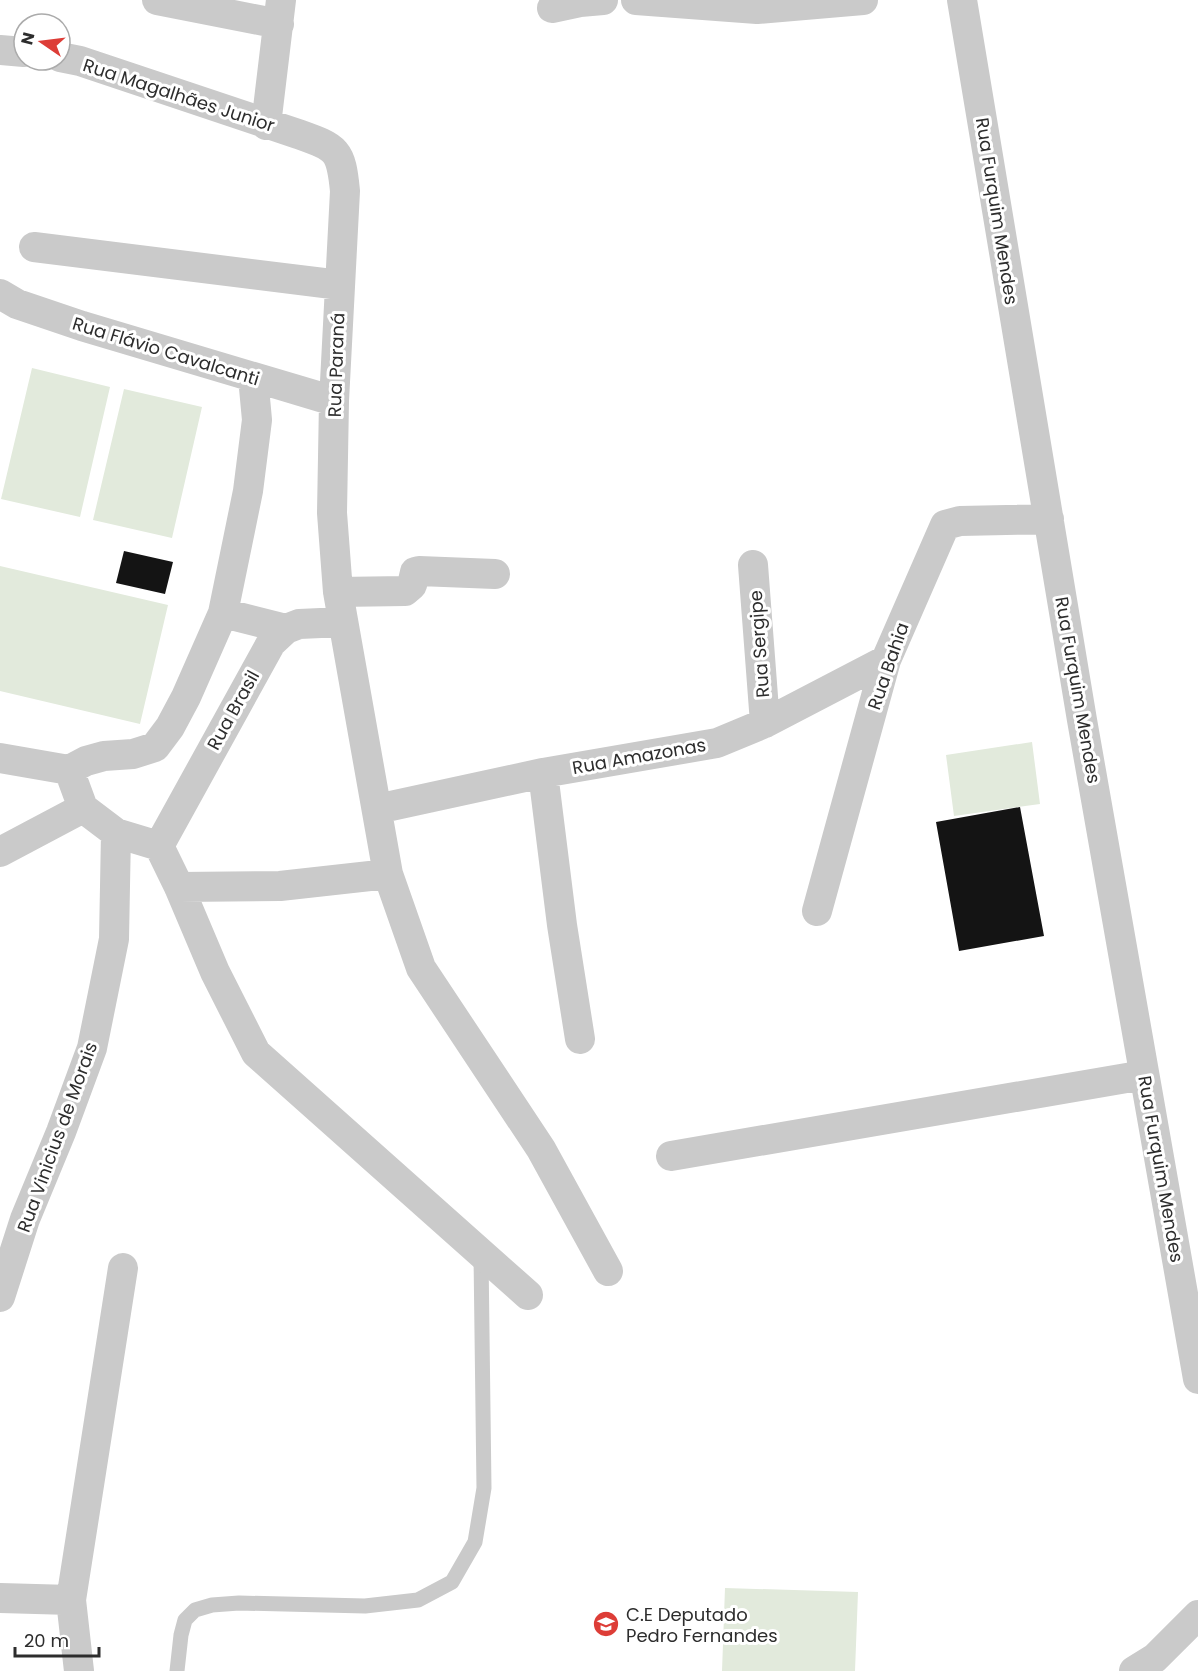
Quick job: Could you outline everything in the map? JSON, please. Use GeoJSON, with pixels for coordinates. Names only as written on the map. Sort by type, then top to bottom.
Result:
{"type":"FeatureCollection","features":[{"type":"Feature","properties":{"kind":"street"},"geometry":{"type":"LineString","coordinates":[[157,0],[280,12],[266,124]]}},
{"type":"Feature","properties":{"kind":"street"},"geometry":{"type":"LineString","coordinates":[[552,8],[603,0]]}},
{"type":"Feature","properties":{"kind":"street"},"geometry":{"type":"LineString","coordinates":[[636,0],[757,9],[863,0]]}},
{"type":"Feature","properties":{"kind":"street","name":"Rua Furquim Mendes"},"geometry":{"type":"LineString","coordinates":[[962,0],[1048,519],[1198,1379]]}},
{"type":"Feature","properties":{"kind":"street","name":"Rua Magalhães Junior"},"geometry":{"type":"LineString","coordinates":[[72,60],[298,134]]}},
{"type":"Feature","properties":{"kind":"street","name":"Rua Paraná"},"geometry":{"type":"LineString","coordinates":[[298,134],[335,150],[343,168],[345,191],[334,401],[332,513],[338,592],[388,874],[421,968],[541,1149],[608,1271]]}},
{"type":"Feature","properties":{"kind":"street"},"geometry":{"type":"LineString","coordinates":[[34,247],[340,285]]}},
{"type":"Feature","properties":{"kind":"street","name":"Rua Flávio Cavalcanti"},"geometry":{"type":"LineString","coordinates":[[0,294],[17,304],[82,326],[334,401]]}},
{"type":"Feature","properties":{"kind":"street"},"geometry":{"type":"LineString","coordinates":[[0,758],[69,770],[86,761],[104,756],[133,754],[155,747],[170,728],[223,613],[248,491],[257,420],[253,377]]}},
{"type":"Feature","properties":{"kind":"street","name":"Rua Bahia"},"geometry":{"type":"LineString","coordinates":[[817,911],[886,660],[945,525],[960,521],[1048,519]]}},
{"type":"Feature","properties":{"kind":"street","name":"Rua Sergipe"},"geometry":{"type":"LineString","coordinates":[[753,565],[765,723]]}},
{"type":"Feature","properties":{"kind":"street"},"geometry":{"type":"LineString","coordinates":[[338,592],[405,591],[412,585],[415,572],[419,571],[495,574]]}},
{"type":"Feature","properties":{"kind":"street"},"geometry":{"type":"LineString","coordinates":[[223,613],[285,629],[299,624],[343,622]]}},
{"type":"Feature","properties":{"kind":"street","name":"Rua Brasil"},"geometry":{"type":"LineString","coordinates":[[159,846],[263,654],[285,629]]}},
{"type":"Feature","properties":{"kind":"street","name":"Rua Amazonas"},"geometry":{"type":"LineString","coordinates":[[377,809],[543,773],[717,743],[765,723],[886,660]]}},
{"type":"Feature","properties":{"kind":"street"},"geometry":{"type":"LineString","coordinates":[[69,770],[83,808],[116,832],[159,846],[180,887],[215,972],[256,1053],[528,1295]]}},
{"type":"Feature","properties":{"kind":"street"},"geometry":{"type":"LineString","coordinates":[[543,773],[562,925],[580,1039]]}},
{"type":"Feature","properties":{"kind":"street"},"geometry":{"type":"LineString","coordinates":[[0,852],[83,808]]}},
{"type":"Feature","properties":{"kind":"street","name":"Rua Vinicius de Morais"},"geometry":{"type":"LineString","coordinates":[[0,1296],[25,1219],[92,1048],[114,939],[116,832]]}},
{"type":"Feature","properties":{"kind":"street"},"geometry":{"type":"LineString","coordinates":[[180,887],[280,886],[388,874]]}},
{"type":"Feature","properties":{"kind":"street"},"geometry":{"type":"LineString","coordinates":[[671,1156],[1144,1075]]}},
{"type":"Feature","properties":{"kind":"street"},"geometry":{"type":"LineString","coordinates":[[79,1671],[71,1600],[123,1268]]}},
{"type":"Feature","properties":{"kind":"street"},"geometry":{"type":"LineString","coordinates":[[0,1598],[71,1600]]}},
{"type":"Feature","properties":{"kind":"street"},"geometry":{"type":"LineString","coordinates":[[1134,1671],[1155,1658],[1198,1615]]}},
{"type":"Feature","properties":{"kind":"lane"},"geometry":{"type":"LineString","coordinates":[[177,1671],[185,1620],[195,1610],[212,1605],[239,1604],[365,1606],[418,1600],[452,1582],[475,1542],[484,1488],[481,1253]]}},
{"type":"Feature","properties":{"kind":"shaded area"},"geometry":{"type":"Polygon","coordinates":[[[32,368],[110,387],[80,517],[1,499],[32,368]]]}},
{"type":"Feature","properties":{"kind":"shaded area"},"geometry":{"type":"Polygon","coordinates":[[[124,389],[202,407],[172,538],[93,520],[124,389]]]}},
{"type":"Feature","properties":{"kind":"shaded area"},"geometry":{"type":"Polygon","coordinates":[[[0,566],[168,605],[140,724],[0,691],[0,566]]]}},
{"type":"Feature","properties":{"kind":"shaded area"},"geometry":{"type":"Polygon","coordinates":[[[1032,742],[1040,804],[954,816],[946,755],[1032,742]]]}},
{"type":"Feature","properties":{"kind":"shaded area"},"geometry":{"type":"Polygon","coordinates":[[[725,1588],[858,1592],[855,1671],[722,1671],[725,1588]]]}},
{"type":"Feature","properties":{"kind":"building"},"geometry":{"type":"Polygon","coordinates":[[[124,551],[173,562],[165,594],[116,583],[124,551]]]}},
{"type":"Feature","properties":{"kind":"building"},"geometry":{"type":"Polygon","coordinates":[[[1020,807],[1044,936],[959,951],[936,822],[1020,807]]]}},
{"type":"Feature","properties":{"kind":"place","name":"C.E Deputado Pedro Fernandes"},"geometry":{"type":"Point","coordinates":[606,1624]}}]}
